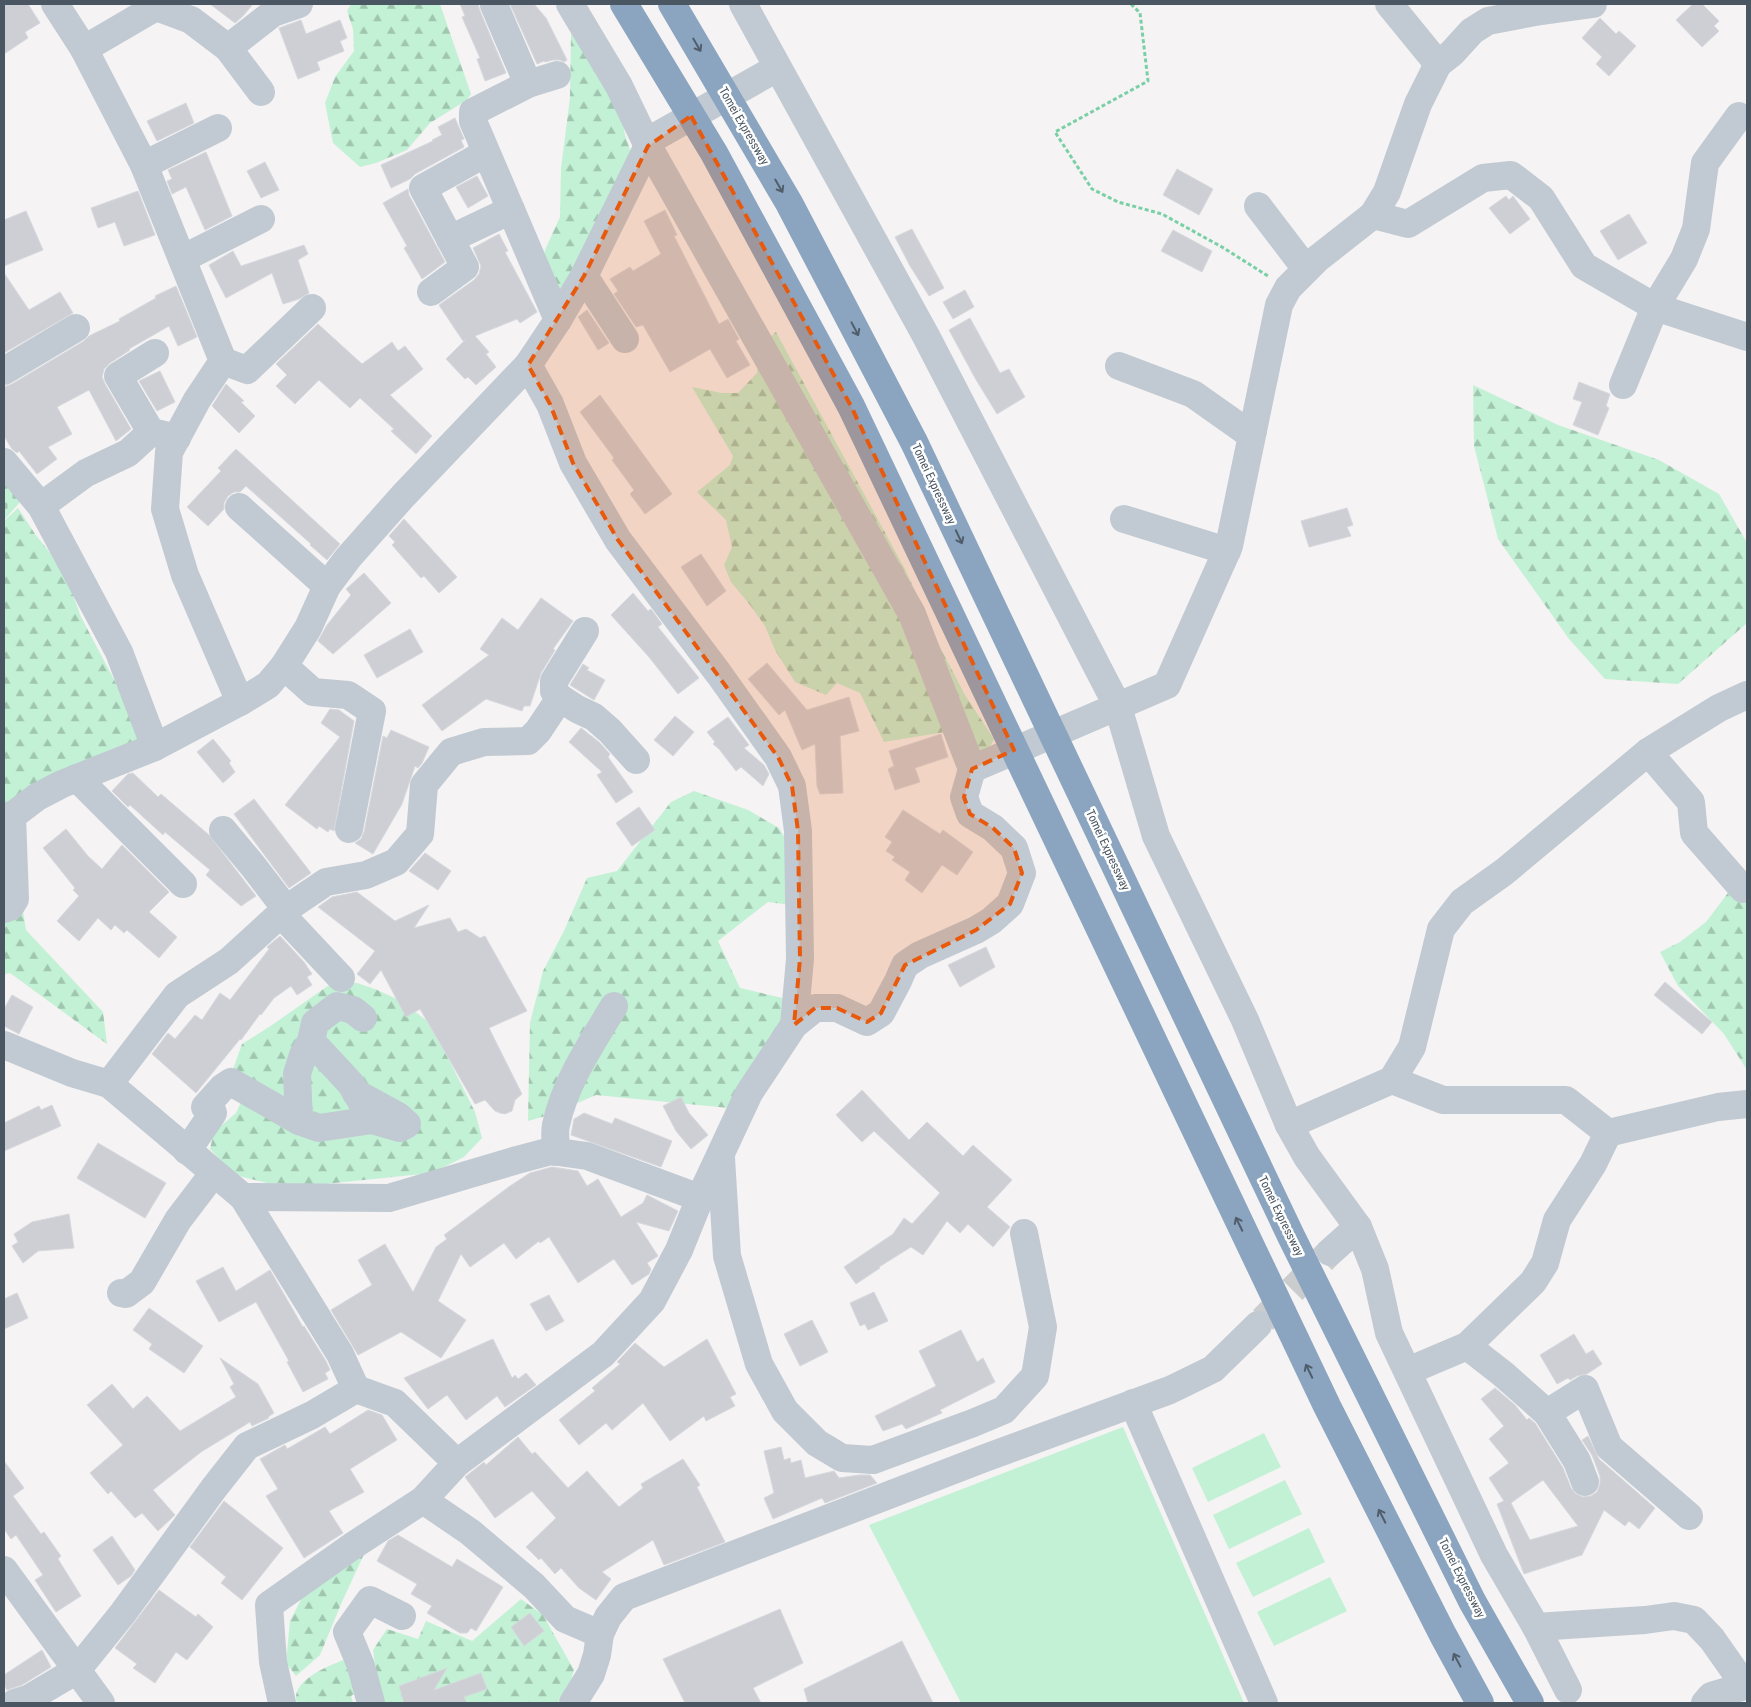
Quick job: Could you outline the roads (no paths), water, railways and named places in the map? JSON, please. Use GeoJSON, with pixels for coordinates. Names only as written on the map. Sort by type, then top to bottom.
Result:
{"type":"FeatureCollection","features":[{"type":"Feature","properties":{"kind":"highway"},"geometry":{"type":"LineString","coordinates":[[624,4],[714,154],[851,406],[1326,1406],[1443,1635],[1480,1703]]}},
{"type":"Feature","properties":{"kind":"highway","name":"Tomei Expressway"},"geometry":{"type":"LineString","coordinates":[[672,4],[789,203],[914,442],[1291,1236],[1472,1601],[1530,1703]]}},
{"type":"Feature","properties":{"kind":"street"},"geometry":{"type":"LineString","coordinates":[[56,4],[84,49],[144,165],[223,361],[247,370],[312,308]]}},
{"type":"Feature","properties":{"kind":"street"},"geometry":{"type":"LineString","coordinates":[[228,48],[273,13],[299,4]]}},
{"type":"Feature","properties":{"kind":"street"},"geometry":{"type":"LineString","coordinates":[[282,1703],[273,1662],[269,1605],[354,1544],[423,1500],[457,1463],[603,1354],[652,1301],[679,1250],[700,1198],[749,1093],[794,1025],[814,1008],[837,1008],[868,1022],[881,1013],[898,981],[904,964],[991,921],[1010,904],[1022,873],[1014,848],[993,828],[970,814],[964,796],[975,768],[912,614],[651,141],[570,4]]}},
{"type":"Feature","properties":{"kind":"street"},"geometry":{"type":"LineString","coordinates":[[743,4],[772,70],[926,336],[1108,710],[1156,836],[1245,1020],[1288,1125],[1306,1157],[1358,1227],[1376,1269],[1390,1334],[1494,1556],[1536,1627],[1568,1690]]}},
{"type":"Feature","properties":{"kind":"street"},"geometry":{"type":"LineString","coordinates":[[1389,4],[1438,64]]}},
{"type":"Feature","properties":{"kind":"street"},"geometry":{"type":"LineString","coordinates":[[975,768],[1166,685],[1227,551],[1279,305],[1297,279],[1317,259],[1372,215],[1387,192],[1418,104],[1438,64],[1452,53],[1486,13],[1535,12],[1593,4]]}},
{"type":"Feature","properties":{"kind":"street"},"geometry":{"type":"LineString","coordinates":[[494,5],[528,84]]}},
{"type":"Feature","properties":{"kind":"street"},"geometry":{"type":"LineString","coordinates":[[84,49],[156,7],[191,20],[228,48],[261,92]]}},
{"type":"Feature","properties":{"kind":"street"},"geometry":{"type":"LineString","coordinates":[[4,910],[10,907],[15,899],[12,816],[37,797],[76,778],[155,747],[268,685],[284,666],[308,628],[327,586],[348,558],[403,496],[528,365],[584,276],[651,141],[772,70]]}},
{"type":"Feature","properties":{"kind":"street"},"geometry":{"type":"LineString","coordinates":[[558,75],[528,84],[473,112],[472,122],[558,320]]}},
{"type":"Feature","properties":{"kind":"street"},"geometry":{"type":"LineString","coordinates":[[1622,385],[1655,307],[1684,259],[1696,229],[1705,163],[1738,116]]}},
{"type":"Feature","properties":{"kind":"street"},"geometry":{"type":"LineString","coordinates":[[144,165],[218,128]]}},
{"type":"Feature","properties":{"kind":"street"},"geometry":{"type":"LineString","coordinates":[[430,292],[465,267],[423,188],[486,153]]}},
{"type":"Feature","properties":{"kind":"street"},"geometry":{"type":"LineString","coordinates":[[1372,215],[1408,224],[1483,178],[1511,175],[1541,198],[1584,266],[1655,307],[1747,337]]}},
{"type":"Feature","properties":{"kind":"street"},"geometry":{"type":"LineString","coordinates":[[1258,206],[1297,279]]}},
{"type":"Feature","properties":{"kind":"street"},"geometry":{"type":"LineString","coordinates":[[450,239],[511,210]]}},
{"type":"Feature","properties":{"kind":"street"},"geometry":{"type":"LineString","coordinates":[[182,259],[261,219]]}},
{"type":"Feature","properties":{"kind":"street"},"geometry":{"type":"LineString","coordinates":[[584,276],[626,339]]}},
{"type":"Feature","properties":{"kind":"street"},"geometry":{"type":"LineString","coordinates":[[4,371],[76,328]]}},
{"type":"Feature","properties":{"kind":"street"},"geometry":{"type":"LineString","coordinates":[[155,352],[118,376],[151,432],[176,438]]}},
{"type":"Feature","properties":{"kind":"street"},"geometry":{"type":"LineString","coordinates":[[223,361],[196,400],[169,452],[165,509],[185,575],[240,702]]}},
{"type":"Feature","properties":{"kind":"street"},"geometry":{"type":"LineString","coordinates":[[528,365],[550,404],[573,463],[618,540],[719,674],[778,757],[792,786],[798,831],[800,959],[794,1025]]}},
{"type":"Feature","properties":{"kind":"street"},"geometry":{"type":"LineString","coordinates":[[1119,366],[1193,394],[1244,430],[1253,432]]}},
{"type":"Feature","properties":{"kind":"street"},"geometry":{"type":"LineString","coordinates":[[41,506],[86,473],[128,453],[151,432]]}},
{"type":"Feature","properties":{"kind":"street"},"geometry":{"type":"LineString","coordinates":[[4,462],[41,506],[119,652],[155,747]]}},
{"type":"Feature","properties":{"kind":"street"},"geometry":{"type":"LineString","coordinates":[[239,507],[327,586]]}},
{"type":"Feature","properties":{"kind":"street"},"geometry":{"type":"LineString","coordinates":[[1124,519],[1227,551]]}},
{"type":"Feature","properties":{"kind":"street"},"geometry":{"type":"LineString","coordinates":[[585,631],[554,681],[554,691],[560,698],[576,709],[594,717],[610,731],[636,760]]}},
{"type":"Feature","properties":{"kind":"street"},"geometry":{"type":"LineString","coordinates":[[284,666],[313,692],[348,696],[372,710],[349,829]]}},
{"type":"Feature","properties":{"kind":"street"},"geometry":{"type":"LineString","coordinates":[[1288,1125],[1392,1080],[1412,1047],[1441,930],[1462,902],[1504,872],[1648,752],[1719,708],[1747,695]]}},
{"type":"Feature","properties":{"kind":"street"},"geometry":{"type":"LineString","coordinates":[[109,1084],[177,995],[229,961],[284,911],[326,882],[366,875],[396,862],[420,834],[424,785],[451,752],[484,742],[528,741],[538,731],[560,698]]}},
{"type":"Feature","properties":{"kind":"street"},"geometry":{"type":"LineString","coordinates":[[1648,752],[1691,802],[1694,833],[1743,889],[1747,887]]}},
{"type":"Feature","properties":{"kind":"street"},"geometry":{"type":"LineString","coordinates":[[76,778],[182,884]]}},
{"type":"Feature","properties":{"kind":"street"},"geometry":{"type":"LineString","coordinates":[[223,830],[284,911],[341,978]]}},
{"type":"Feature","properties":{"kind":"street"},"geometry":{"type":"LineString","coordinates":[[299,1121],[297,1074],[303,1055],[312,1041],[315,1023],[337,1006],[353,1010],[363,1018]]}},
{"type":"Feature","properties":{"kind":"street"},"geometry":{"type":"LineString","coordinates":[[556,1152],[555,1126],[566,1093],[581,1062],[614,1006]]}},
{"type":"Feature","properties":{"kind":"street"},"geometry":{"type":"LineString","coordinates":[[186,1151],[213,1113],[204,1107],[222,1088],[231,1082],[299,1121],[320,1128],[372,1120],[351,1084],[312,1041]]}},
{"type":"Feature","properties":{"kind":"street"},"geometry":{"type":"LineString","coordinates":[[4,1045],[72,1073],[109,1084],[243,1198],[340,1354],[356,1389],[395,1403],[457,1463]]}},
{"type":"Feature","properties":{"kind":"street"},"geometry":{"type":"LineString","coordinates":[[1392,1080],[1443,1100],[1566,1100],[1608,1133]]}},
{"type":"Feature","properties":{"kind":"street"},"geometry":{"type":"LineString","coordinates":[[1608,1133],[1718,1107],[1747,1104]]}},
{"type":"Feature","properties":{"kind":"street"},"geometry":{"type":"LineString","coordinates":[[1408,1371],[1468,1346],[1533,1282],[1545,1263],[1557,1220],[1593,1164],[1608,1133]]}},
{"type":"Feature","properties":{"kind":"street"},"geometry":{"type":"LineString","coordinates":[[243,1198],[390,1198],[551,1151],[587,1156],[700,1198]]}},
{"type":"Feature","properties":{"kind":"street"},"geometry":{"type":"LineString","coordinates":[[720,1156],[727,1256],[759,1364],[785,1411],[817,1443],[842,1458],[873,1460],[1004,1410],[1035,1376],[1044,1327],[1024,1233]]}},
{"type":"Feature","properties":{"kind":"street"},"geometry":{"type":"LineString","coordinates":[[120,1293],[126,1294],[142,1282],[178,1220],[213,1174]]}},
{"type":"Feature","properties":{"kind":"street"},"geometry":{"type":"LineString","coordinates":[[1330,1252],[1358,1227]]}},
{"type":"Feature","properties":{"kind":"street"},"geometry":{"type":"LineString","coordinates":[[573,1703],[590,1674],[597,1655],[600,1634],[608,1617],[624,1597],[1170,1390],[1214,1369],[1258,1325]]}},
{"type":"Feature","properties":{"kind":"street"},"geometry":{"type":"LineString","coordinates":[[1468,1346],[1548,1413],[1577,1461],[1585,1482]]}},
{"type":"Feature","properties":{"kind":"street"},"geometry":{"type":"LineString","coordinates":[[15,1703],[28,1699],[77,1670],[123,1613],[247,1446],[312,1414],[356,1389]]}},
{"type":"Feature","properties":{"kind":"street"},"geometry":{"type":"LineString","coordinates":[[1548,1413],[1585,1389],[1609,1447],[1689,1516]]}},
{"type":"Feature","properties":{"kind":"street"},"geometry":{"type":"LineString","coordinates":[[1133,1403],[1264,1703]]}},
{"type":"Feature","properties":{"kind":"street"},"geometry":{"type":"LineString","coordinates":[[423,1500],[470,1532],[534,1586],[565,1619],[600,1634]]}},
{"type":"Feature","properties":{"kind":"street"},"geometry":{"type":"LineString","coordinates":[[4,1570],[101,1703]]}},
{"type":"Feature","properties":{"kind":"street"},"geometry":{"type":"LineString","coordinates":[[371,1703],[361,1666],[347,1632],[370,1600],[402,1616]]}},
{"type":"Feature","properties":{"kind":"street"},"geometry":{"type":"LineString","coordinates":[[1536,1627],[1644,1620],[1674,1616],[1694,1620],[1712,1639],[1746,1686],[1711,1696],[1705,1703]]}},
{"type":"Feature","properties":{"kind":"tunnel"},"geometry":{"type":"LineString","coordinates":[[1263,1320],[1330,1252]]}}]}
